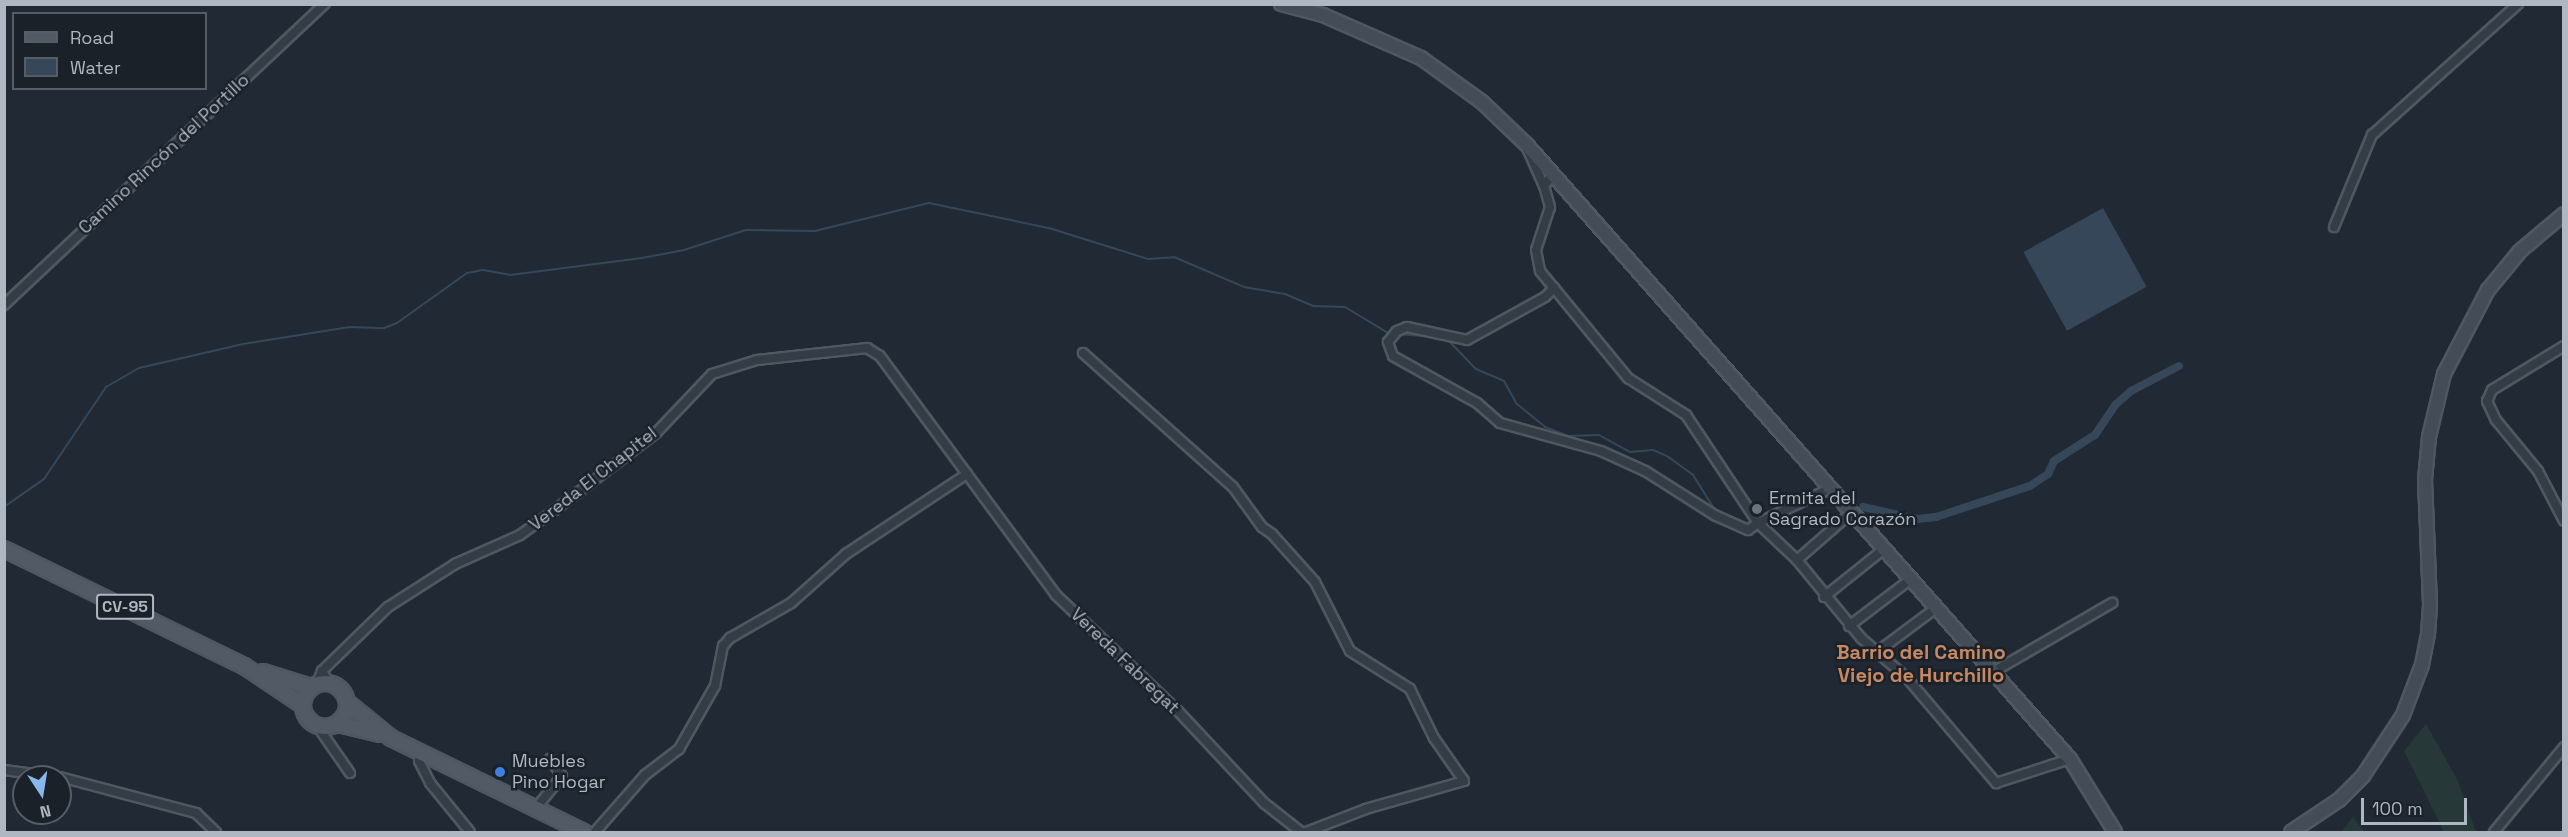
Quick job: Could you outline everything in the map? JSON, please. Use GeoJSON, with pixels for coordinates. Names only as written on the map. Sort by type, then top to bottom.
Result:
{"type":"FeatureCollection","features":[{"type":"Feature","properties":{"kind":"main road"},"geometry":{"type":"LineString","coordinates":[[1281,4],[1323,15],[1420,58],[1482,102],[1526,144],[2070,759],[2115,832]]}},
{"type":"Feature","properties":{"kind":"main road"},"geometry":{"type":"LineString","coordinates":[[2291,832],[2339,800],[2363,776],[2403,715],[2422,665],[2428,634],[2430,604],[2425,480],[2429,437],[2444,374],[2466,326],[2488,290],[2520,251],[2564,214]]}},
{"type":"Feature","properties":{"kind":"main road","name":"CV-95"},"geometry":{"type":"LineString","coordinates":[[4,549],[244,666],[302,705],[307,719],[318,727]]}},
{"type":"Feature","properties":{"kind":"main road","name":"CV-95"},"geometry":{"type":"LineString","coordinates":[[244,666],[320,681]]}},
{"type":"Feature","properties":{"kind":"main road"},"geometry":{"type":"LineString","coordinates":[[302,705],[320,681],[342,690],[348,704],[391,738],[584,832]]}},
{"type":"Feature","properties":{"kind":"main road"},"geometry":{"type":"LineString","coordinates":[[338,724],[348,704]]}},
{"type":"Feature","properties":{"kind":"main road"},"geometry":{"type":"LineString","coordinates":[[318,727],[338,724],[391,738]]}},
{"type":"Feature","properties":{"kind":"street","name":"Camino Rincón del Portillo"},"geometry":{"type":"LineString","coordinates":[[4,305],[325,4]]}},
{"type":"Feature","properties":{"kind":"street"},"geometry":{"type":"LineString","coordinates":[[2334,227],[2372,135],[2518,4]]}},
{"type":"Feature","properties":{"kind":"street"},"geometry":{"type":"LineString","coordinates":[[1526,144],[1544,186],[1550,207],[1536,250],[1540,272],[1628,378],[1686,415],[1758,523],[1797,560],[1849,626],[1907,678],[1996,783],[2070,759]]}},
{"type":"Feature","properties":{"kind":"street"},"geometry":{"type":"LineString","coordinates":[[1544,186],[1553,174]]}},
{"type":"Feature","properties":{"kind":"street"},"geometry":{"type":"LineString","coordinates":[[1554,288],[1473,338],[1461,340],[1401,328],[1391,336],[1387,348],[1393,356],[1476,403],[1500,423],[1601,451],[1645,471],[1734,525],[1748,530],[1831,488]]}},
{"type":"Feature","properties":{"kind":"street"},"geometry":{"type":"LineString","coordinates":[[2564,346],[2492,390],[2487,401],[2496,420],[2538,471],[2564,521]]}},
{"type":"Feature","properties":{"kind":"street","name":"Vereda El Chapitel"},"geometry":{"type":"LineString","coordinates":[[320,681],[388,607],[456,564],[520,535],[656,433],[701,382],[726,367],[757,360],[867,348],[880,356],[967,474]]}},
{"type":"Feature","properties":{"kind":"street"},"geometry":{"type":"LineString","coordinates":[[1083,353],[1233,487],[1262,527],[1272,534],[1315,582],[1350,651],[1410,689],[1434,738],[1464,781],[1365,809],[1306,832]]}},
{"type":"Feature","properties":{"kind":"street"},"geometry":{"type":"LineString","coordinates":[[595,832],[645,775],[679,749],[715,686],[723,646],[730,638],[791,603],[846,554],[967,474]]}},
{"type":"Feature","properties":{"kind":"street","name":"Vereda Fabregat"},"geometry":{"type":"LineString","coordinates":[[967,474],[1056,595],[1178,711],[1264,803],[1301,832]]}},
{"type":"Feature","properties":{"kind":"street"},"geometry":{"type":"LineString","coordinates":[[1797,560],[1852,512]]}},
{"type":"Feature","properties":{"kind":"street"},"geometry":{"type":"LineString","coordinates":[[1824,597],[1884,549]]}},
{"type":"Feature","properties":{"kind":"street"},"geometry":{"type":"LineString","coordinates":[[1849,626],[1911,579]]}},
{"type":"Feature","properties":{"kind":"street"},"geometry":{"type":"LineString","coordinates":[[1993,672],[2112,603]]}},
{"type":"Feature","properties":{"kind":"street"},"geometry":{"type":"LineString","coordinates":[[1877,652],[1936,608]]}},
{"type":"Feature","properties":{"kind":"street"},"geometry":{"type":"LineString","coordinates":[[318,727],[350,773]]}},
{"type":"Feature","properties":{"kind":"street"},"geometry":{"type":"LineString","coordinates":[[2494,832],[2564,747]]}},
{"type":"Feature","properties":{"kind":"street"},"geometry":{"type":"LineString","coordinates":[[420,753],[419,761],[430,783],[470,832]]}},
{"type":"Feature","properties":{"kind":"street"},"geometry":{"type":"LineString","coordinates":[[536,808],[562,776],[550,759]]}},
{"type":"Feature","properties":{"kind":"street"},"geometry":{"type":"LineString","coordinates":[[72,781],[196,813],[216,832]]}},
{"type":"Feature","properties":{"kind":"shaded area"},"geometry":{"type":"Polygon","coordinates":[[[2426,724],[2458,781],[2476,832],[2444,832],[2404,751],[2426,724]]]}},
{"type":"Feature","properties":{"kind":"shaded area"},"geometry":{"type":"Polygon","coordinates":[[[2353,817],[2364,832],[2341,832],[2353,817]]]}},
{"type":"Feature","properties":{"kind":"water"},"geometry":{"type":"Polygon","coordinates":[[[2103,208],[2147,287],[2067,331],[2023,252],[2103,208]]]}},
{"type":"Feature","properties":{"kind":"waterway"},"geometry":{"type":"LineString","coordinates":[[4,507],[44,479],[106,387],[139,368],[243,344],[350,327],[384,328],[397,323],[467,273],[483,270],[510,275],[642,258],[684,250],[746,230],[815,231],[929,203],[1049,228],[1148,259],[1174,257],[1244,287],[1285,294],[1313,306],[1345,307],[1390,334]]}},
{"type":"Feature","properties":{"kind":"waterway"},"geometry":{"type":"LineString","coordinates":[[1399,334],[1435,337]]}},
{"type":"Feature","properties":{"kind":"waterway"},"geometry":{"type":"LineString","coordinates":[[1447,339],[1476,369],[1504,381],[1517,404],[1545,427],[1568,436],[1599,435],[1630,452],[1653,450],[1667,456],[1693,475],[1715,510]]}},
{"type":"Feature","properties":{"kind":"waterway"},"geometry":{"type":"LineString","coordinates":[[1863,507],[1917,519],[1936,517],[2030,486],[2048,474],[2054,461],[2095,435],[2115,405],[2131,391],[2179,366]]}},
{"type":"Feature","properties":{"kind":"place","name":"Ermita del Sagrado Corazón"},"geometry":{"type":"Point","coordinates":[1757,509]}},
{"type":"Feature","properties":{"kind":"place","name":"Muebles Pino Hogar"},"geometry":{"type":"Point","coordinates":[500,772]}},
{"type":"Feature","properties":{"kind":"district","name":"Barrio del Camino Viejo de Hurchillo"},"geometry":{"type":"Point","coordinates":[1921,664]}}]}
